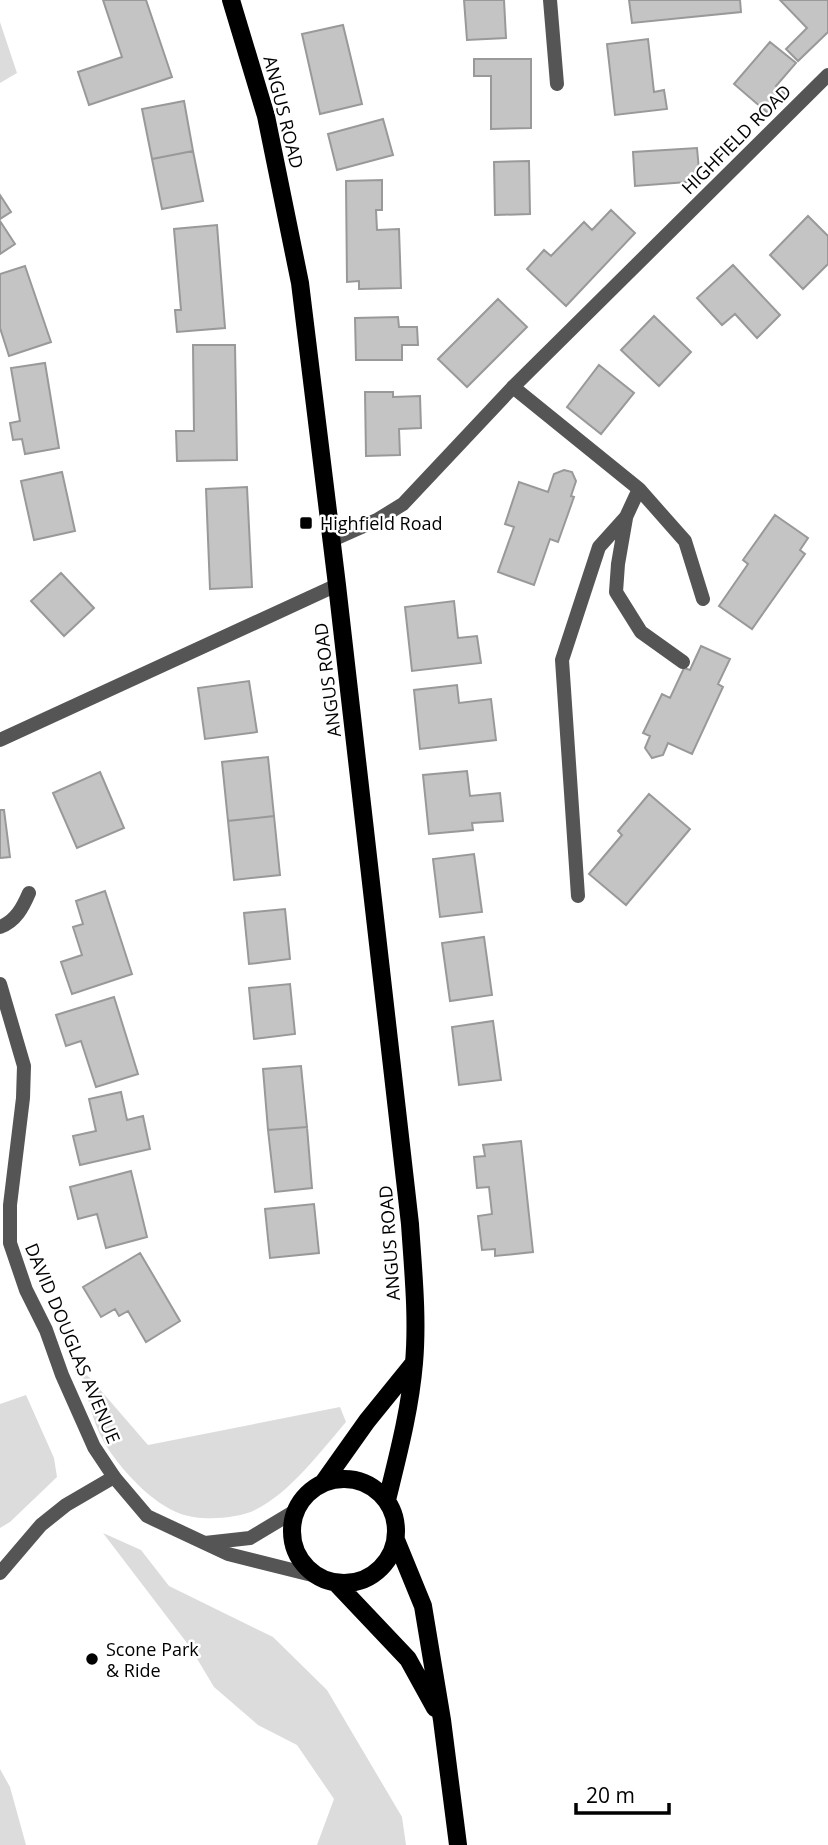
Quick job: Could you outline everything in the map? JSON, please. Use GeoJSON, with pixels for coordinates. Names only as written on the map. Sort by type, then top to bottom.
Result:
{"type":"FeatureCollection","features":[{"type":"Feature","properties":{"kind":"main road","name":"ANGUS ROAD"},"geometry":{"type":"LineString","coordinates":[[231,0],[266,116],[295,257],[316,399],[410,1224],[415,1303],[414,1363],[407,1418],[387,1500]]}},
{"type":"Feature","properties":{"kind":"main road"},"geometry":{"type":"LineString","coordinates":[[323,1483],[414,1363]]}},
{"type":"Feature","properties":{"kind":"main road"},"geometry":{"type":"LineString","coordinates":[[341,1478],[358,1480],[374,1488],[387,1500],[397,1526],[396,1540],[381,1569],[368,1578],[337,1584],[316,1576],[296,1554],[292,1540],[295,1511],[311,1490],[323,1483],[341,1478]]}},
{"type":"Feature","properties":{"kind":"main road"},"geometry":{"type":"LineString","coordinates":[[396,1540],[423,1606],[442,1720],[458,1845]]}},
{"type":"Feature","properties":{"kind":"main road"},"geometry":{"type":"LineString","coordinates":[[337,1584],[408,1658],[442,1720]]}},
{"type":"Feature","properties":{"kind":"street"},"geometry":{"type":"LineString","coordinates":[[550,0],[556,84]]}},
{"type":"Feature","properties":{"kind":"street","name":"HIGHFIELD ROAD"},"geometry":{"type":"LineString","coordinates":[[332,540],[377,520],[403,504],[513,387],[828,75]]}},
{"type":"Feature","properties":{"kind":"street"},"geometry":{"type":"LineString","coordinates":[[513,387],[639,489],[685,541],[703,599]]}},
{"type":"Feature","properties":{"kind":"street"},"geometry":{"type":"LineString","coordinates":[[639,489],[626,517],[616,592],[641,632],[683,662]]}},
{"type":"Feature","properties":{"kind":"street"},"geometry":{"type":"LineString","coordinates":[[578,896],[562,660],[599,547],[626,517]]}},
{"type":"Feature","properties":{"kind":"street"},"geometry":{"type":"LineString","coordinates":[[0,740],[337,585]]}},
{"type":"Feature","properties":{"kind":"street"},"geometry":{"type":"LineString","coordinates":[[0,927],[21,911],[29,892]]}},
{"type":"Feature","properties":{"kind":"street","name":"DAVID DOUGLAS AVENUE"},"geometry":{"type":"LineString","coordinates":[[0,984],[24,1066],[23,1098],[10,1205],[10,1243],[26,1290],[46,1330],[62,1375],[94,1447],[114,1477],[147,1516],[228,1554],[316,1576]]}},
{"type":"Feature","properties":{"kind":"street"},"geometry":{"type":"LineString","coordinates":[[0,1573],[41,1525],[66,1505],[114,1477]]}},
{"type":"Feature","properties":{"kind":"street"},"geometry":{"type":"LineString","coordinates":[[203,1544],[250,1538],[295,1511]]}},
{"type":"Feature","properties":{"kind":"shaded area"},"geometry":{"type":"Polygon","coordinates":[[[0,22],[17,73],[0,83],[0,22]]]}},
{"type":"Feature","properties":{"kind":"shaded area"},"geometry":{"type":"Polygon","coordinates":[[[82,1371],[148,1445],[340,1407],[346,1422],[304,1470],[268,1503],[247,1513],[229,1517],[189,1516],[170,1509],[148,1494],[127,1474],[110,1452],[93,1417],[82,1371]]]}},
{"type":"Feature","properties":{"kind":"shaded area"},"geometry":{"type":"Polygon","coordinates":[[[26,1395],[54,1458],[57,1477],[10,1522],[0,1528],[0,1404],[26,1395]]]}},
{"type":"Feature","properties":{"kind":"shaded area"},"geometry":{"type":"Polygon","coordinates":[[[103,1533],[141,1550],[169,1586],[273,1637],[327,1690],[402,1817],[406,1845],[317,1845],[334,1799],[297,1745],[258,1725],[214,1687],[190,1647],[103,1533]]]}},
{"type":"Feature","properties":{"kind":"shaded area"},"geometry":{"type":"Polygon","coordinates":[[[0,1769],[10,1787],[26,1845],[0,1845],[0,1769]]]}},
{"type":"Feature","properties":{"kind":"building"},"geometry":{"type":"Polygon","coordinates":[[[103,0],[146,0],[172,77],[89,105],[78,72],[122,57],[103,0]]]}},
{"type":"Feature","properties":{"kind":"building"},"geometry":{"type":"Polygon","coordinates":[[[464,0],[504,0],[506,38],[467,40],[464,0]]]}},
{"type":"Feature","properties":{"kind":"building"},"geometry":{"type":"Polygon","coordinates":[[[629,0],[740,0],[741,12],[632,23],[629,0]]]}},
{"type":"Feature","properties":{"kind":"building"},"geometry":{"type":"Polygon","coordinates":[[[780,0],[828,0],[828,32],[798,61],[786,49],[807,28],[780,0]]]}},
{"type":"Feature","properties":{"kind":"building"},"geometry":{"type":"Polygon","coordinates":[[[343,25],[362,104],[320,114],[302,34],[343,25]]]}},
{"type":"Feature","properties":{"kind":"building"},"geometry":{"type":"Polygon","coordinates":[[[648,39],[654,92],[664,90],[667,109],[615,115],[607,44],[648,39]]]}},
{"type":"Feature","properties":{"kind":"building"},"geometry":{"type":"Polygon","coordinates":[[[770,42],[796,63],[776,86],[785,94],[769,114],[734,84],[770,42]]]}},
{"type":"Feature","properties":{"kind":"building"},"geometry":{"type":"Polygon","coordinates":[[[474,59],[531,59],[531,128],[491,129],[491,76],[474,76],[474,59]]]}},
{"type":"Feature","properties":{"kind":"building"},"geometry":{"type":"Polygon","coordinates":[[[184,101],[193,151],[152,159],[142,109],[184,101]]]}},
{"type":"Feature","properties":{"kind":"building"},"geometry":{"type":"Polygon","coordinates":[[[383,119],[393,155],[337,170],[328,134],[383,119]]]}},
{"type":"Feature","properties":{"kind":"building"},"geometry":{"type":"Polygon","coordinates":[[[697,148],[700,181],[635,186],[633,152],[697,148]]]}},
{"type":"Feature","properties":{"kind":"building"},"geometry":{"type":"Polygon","coordinates":[[[193,151],[203,201],[162,209],[152,159],[193,151]]]}},
{"type":"Feature","properties":{"kind":"building"},"geometry":{"type":"Polygon","coordinates":[[[529,161],[530,214],[495,215],[494,162],[529,161]]]}},
{"type":"Feature","properties":{"kind":"building"},"geometry":{"type":"Polygon","coordinates":[[[382,180],[382,210],[376,210],[377,230],[399,229],[401,288],[359,289],[359,281],[347,282],[346,181],[382,180]]]}},
{"type":"Feature","properties":{"kind":"building"},"geometry":{"type":"Polygon","coordinates":[[[0,195],[11,212],[0,219],[0,195]]]}},
{"type":"Feature","properties":{"kind":"building"},"geometry":{"type":"Polygon","coordinates":[[[611,210],[635,233],[566,306],[527,269],[544,250],[551,256],[584,222],[592,230],[611,210]]]}},
{"type":"Feature","properties":{"kind":"building"},"geometry":{"type":"Polygon","coordinates":[[[808,216],[828,236],[828,264],[803,289],[770,255],[808,216]]]}},
{"type":"Feature","properties":{"kind":"building"},"geometry":{"type":"Polygon","coordinates":[[[0,221],[15,244],[0,254],[0,221]]]}},
{"type":"Feature","properties":{"kind":"building"},"geometry":{"type":"Polygon","coordinates":[[[217,225],[225,328],[177,332],[175,310],[181,310],[174,229],[217,225]]]}},
{"type":"Feature","properties":{"kind":"building"},"geometry":{"type":"Polygon","coordinates":[[[733,265],[780,315],[757,338],[735,314],[722,325],[697,298],[733,265]]]}},
{"type":"Feature","properties":{"kind":"building"},"geometry":{"type":"Polygon","coordinates":[[[25,266],[51,342],[9,356],[0,328],[0,274],[25,266]]]}},
{"type":"Feature","properties":{"kind":"building"},"geometry":{"type":"Polygon","coordinates":[[[498,299],[527,327],[467,387],[438,359],[498,299]]]}},
{"type":"Feature","properties":{"kind":"building"},"geometry":{"type":"Polygon","coordinates":[[[654,316],[691,352],[659,386],[621,350],[654,316]]]}},
{"type":"Feature","properties":{"kind":"building"},"geometry":{"type":"Polygon","coordinates":[[[398,317],[399,327],[417,327],[418,345],[402,345],[402,360],[356,360],[355,318],[398,317]]]}},
{"type":"Feature","properties":{"kind":"building"},"geometry":{"type":"Polygon","coordinates":[[[193,345],[235,345],[237,460],[177,461],[176,431],[194,431],[193,345]]]}},
{"type":"Feature","properties":{"kind":"building"},"geometry":{"type":"Polygon","coordinates":[[[45,363],[59,448],[25,454],[22,439],[13,440],[10,423],[20,421],[11,368],[45,363]]]}},
{"type":"Feature","properties":{"kind":"building"},"geometry":{"type":"Polygon","coordinates":[[[599,365],[634,393],[601,434],[567,407],[599,365]]]}},
{"type":"Feature","properties":{"kind":"building"},"geometry":{"type":"Polygon","coordinates":[[[365,392],[393,392],[393,397],[420,396],[421,428],[399,429],[400,455],[366,456],[365,392]]]}},
{"type":"Feature","properties":{"kind":"building"},"geometry":{"type":"Polygon","coordinates":[[[564,470],[572,472],[576,481],[571,496],[574,497],[558,542],[550,539],[534,585],[498,572],[514,527],[505,524],[519,482],[548,492],[554,474],[564,470]]]}},
{"type":"Feature","properties":{"kind":"building"},"geometry":{"type":"Polygon","coordinates":[[[62,472],[75,531],[34,540],[21,481],[62,472]]]}},
{"type":"Feature","properties":{"kind":"building"},"geometry":{"type":"Polygon","coordinates":[[[247,487],[252,587],[210,589],[206,489],[247,487]]]}},
{"type":"Feature","properties":{"kind":"building"},"geometry":{"type":"Polygon","coordinates":[[[775,515],[808,538],[800,550],[805,554],[752,629],[719,606],[748,564],[743,560],[775,515]]]}},
{"type":"Feature","properties":{"kind":"building"},"geometry":{"type":"Polygon","coordinates":[[[61,573],[94,608],[64,636],[31,601],[61,573]]]}},
{"type":"Feature","properties":{"kind":"building"},"geometry":{"type":"Polygon","coordinates":[[[454,601],[458,638],[477,636],[481,663],[412,671],[405,607],[454,601]]]}},
{"type":"Feature","properties":{"kind":"building"},"geometry":{"type":"Polygon","coordinates":[[[701,646],[730,659],[718,684],[723,687],[692,754],[668,743],[663,755],[652,758],[645,748],[650,736],[643,733],[662,694],[670,698],[684,668],[690,670],[701,646]]]}},
{"type":"Feature","properties":{"kind":"building"},"geometry":{"type":"Polygon","coordinates":[[[249,681],[257,732],[205,739],[198,688],[249,681]]]}},
{"type":"Feature","properties":{"kind":"building"},"geometry":{"type":"Polygon","coordinates":[[[457,685],[459,703],[491,699],[496,740],[420,749],[414,690],[457,685]]]}},
{"type":"Feature","properties":{"kind":"building"},"geometry":{"type":"Polygon","coordinates":[[[268,757],[274,816],[228,821],[222,762],[268,757]]]}},
{"type":"Feature","properties":{"kind":"building"},"geometry":{"type":"Polygon","coordinates":[[[467,771],[470,796],[500,793],[503,821],[472,823],[473,830],[429,834],[423,775],[467,771]]]}},
{"type":"Feature","properties":{"kind":"building"},"geometry":{"type":"Polygon","coordinates":[[[100,772],[124,828],[77,848],[53,793],[100,772]]]}},
{"type":"Feature","properties":{"kind":"building"},"geometry":{"type":"Polygon","coordinates":[[[649,794],[690,829],[626,905],[589,874],[622,835],[618,831],[649,794]]]}},
{"type":"Feature","properties":{"kind":"building"},"geometry":{"type":"Polygon","coordinates":[[[0,810],[4,810],[10,857],[0,858],[0,810]]]}},
{"type":"Feature","properties":{"kind":"building"},"geometry":{"type":"Polygon","coordinates":[[[274,816],[280,875],[234,880],[228,821],[274,816]]]}},
{"type":"Feature","properties":{"kind":"building"},"geometry":{"type":"Polygon","coordinates":[[[474,854],[482,912],[440,917],[433,859],[474,854]]]}},
{"type":"Feature","properties":{"kind":"building"},"geometry":{"type":"Polygon","coordinates":[[[105,891],[132,974],[72,994],[61,962],[82,955],[73,927],[83,924],[76,901],[105,891]]]}},
{"type":"Feature","properties":{"kind":"building"},"geometry":{"type":"Polygon","coordinates":[[[285,909],[290,959],[249,964],[244,913],[285,909]]]}},
{"type":"Feature","properties":{"kind":"building"},"geometry":{"type":"Polygon","coordinates":[[[484,937],[492,995],[450,1001],[442,943],[484,937]]]}},
{"type":"Feature","properties":{"kind":"building"},"geometry":{"type":"Polygon","coordinates":[[[290,984],[295,1034],[254,1039],[249,988],[290,984]]]}},
{"type":"Feature","properties":{"kind":"building"},"geometry":{"type":"Polygon","coordinates":[[[114,997],[138,1074],[96,1087],[81,1041],[66,1046],[56,1015],[114,997]]]}},
{"type":"Feature","properties":{"kind":"building"},"geometry":{"type":"Polygon","coordinates":[[[493,1021],[501,1080],[459,1085],[452,1027],[493,1021]]]}},
{"type":"Feature","properties":{"kind":"building"},"geometry":{"type":"Polygon","coordinates":[[[301,1066],[307,1127],[268,1130],[263,1069],[301,1066]]]}},
{"type":"Feature","properties":{"kind":"building"},"geometry":{"type":"Polygon","coordinates":[[[121,1092],[127,1120],[143,1116],[150,1149],[80,1165],[73,1136],[96,1131],[89,1099],[121,1092]]]}},
{"type":"Feature","properties":{"kind":"building"},"geometry":{"type":"Polygon","coordinates":[[[307,1127],[312,1188],[275,1192],[268,1130],[307,1127]]]}},
{"type":"Feature","properties":{"kind":"building"},"geometry":{"type":"Polygon","coordinates":[[[521,1141],[533,1252],[495,1256],[495,1249],[482,1250],[478,1216],[492,1214],[489,1187],[477,1188],[474,1157],[485,1156],[483,1145],[521,1141]]]}},
{"type":"Feature","properties":{"kind":"building"},"geometry":{"type":"Polygon","coordinates":[[[131,1171],[147,1237],[106,1248],[97,1214],[78,1219],[70,1187],[131,1171]]]}},
{"type":"Feature","properties":{"kind":"building"},"geometry":{"type":"Polygon","coordinates":[[[314,1204],[319,1253],[270,1258],[265,1209],[314,1204]]]}},
{"type":"Feature","properties":{"kind":"building"},"geometry":{"type":"Polygon","coordinates":[[[140,1253],[180,1321],[146,1342],[128,1311],[119,1316],[115,1309],[101,1317],[83,1287],[140,1253]]]}},
{"type":"Feature","properties":{"kind":"place","name":"Highfield Road"},"geometry":{"type":"Point","coordinates":[306,523]}},
{"type":"Feature","properties":{"kind":"place","name":"Scone Park & Ride"},"geometry":{"type":"Point","coordinates":[92,1659]}}]}
